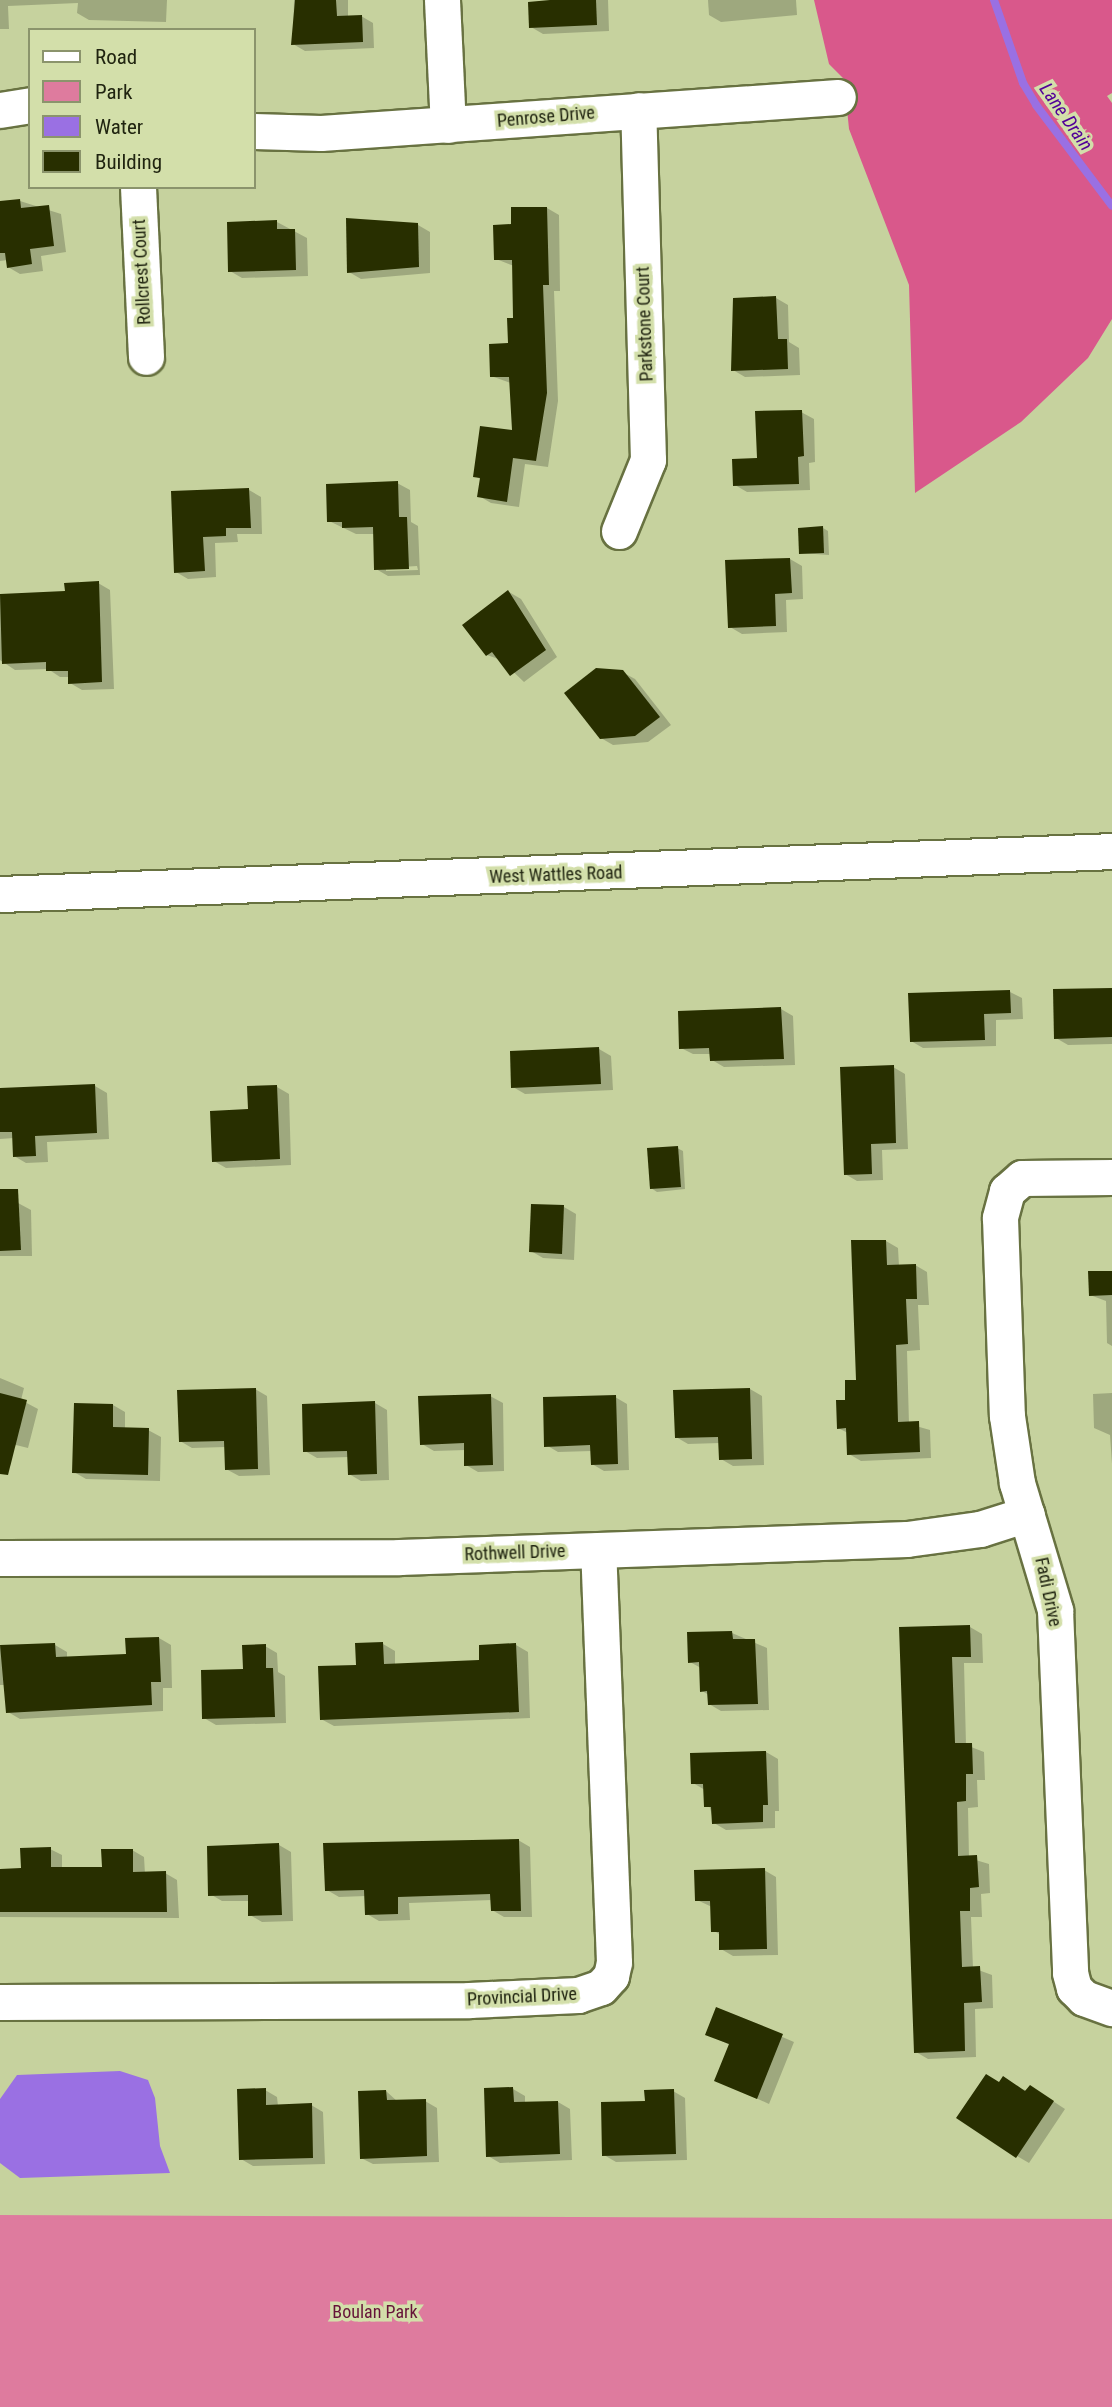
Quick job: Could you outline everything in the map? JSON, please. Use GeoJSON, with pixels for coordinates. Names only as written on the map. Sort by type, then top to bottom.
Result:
{"type":"FeatureCollection","features":[{"type":"Feature","properties":{"kind":"street"},"geometry":{"type":"LineString","coordinates":[[442,0],[448,125]]}},
{"type":"Feature","properties":{"kind":"street","name":"Penrose Drive"},"geometry":{"type":"LineString","coordinates":[[256,131],[321,133],[838,97]]}},
{"type":"Feature","properties":{"kind":"street"},"geometry":{"type":"LineString","coordinates":[[0,110],[28,105]]}},
{"type":"Feature","properties":{"kind":"street","name":"Parkstone Court"},"geometry":{"type":"LineString","coordinates":[[619,531],[648,460],[639,110]]}},
{"type":"Feature","properties":{"kind":"street","name":"Rollcrest Court"},"geometry":{"type":"LineString","coordinates":[[138,189],[146,358]]}},
{"type":"Feature","properties":{"kind":"street","name":"West Wattles Road"},"geometry":{"type":"LineString","coordinates":[[0,894],[1112,851]]}},
{"type":"Feature","properties":{"kind":"street","name":"Fadi Drive"},"geometry":{"type":"LineString","coordinates":[[1105,2007],[1074,1988],[1070,1973],[1055,1610],[1027,1514],[1007,1416],[1000,1218],[1007,1191],[1021,1178],[1112,1177]]}},
{"type":"Feature","properties":{"kind":"street","name":"Rothwell Drive"},"geometry":{"type":"LineString","coordinates":[[0,1558],[399,1557],[907,1539],[980,1529],[1027,1514]]}},
{"type":"Feature","properties":{"kind":"street","name":"Provincial Drive"},"geometry":{"type":"LineString","coordinates":[[0,2002],[441,2001],[578,1995],[601,1987],[611,1976],[614,1962],[598,1549]]}},
{"type":"Feature","properties":{"kind":"green space","name":"Boulan Park"},"geometry":{"type":"Polygon","coordinates":[[[0,2215],[1112,2219],[1112,2407],[0,2407],[0,2215]]]}},
{"type":"Feature","properties":{"kind":"shaded area"},"geometry":{"type":"Polygon","coordinates":[[[814,0],[1112,0],[1112,93],[1107,96],[1112,103],[1112,319],[1088,358],[1021,422],[915,493],[909,285],[849,129],[844,79],[829,64],[814,0]]]}},
{"type":"Feature","properties":{"kind":"water"},"geometry":{"type":"Polygon","coordinates":[[[120,2071],[148,2080],[155,2098],[160,2146],[170,2173],[20,2178],[0,2163],[0,2099],[17,2075],[120,2071]]]}},
{"type":"Feature","properties":{"kind":"building"},"geometry":{"type":"Polygon","coordinates":[[[295,0],[336,0],[337,16],[362,15],[363,42],[291,45],[295,0]]]}},
{"type":"Feature","properties":{"kind":"building"},"geometry":{"type":"Polygon","coordinates":[[[596,0],[597,25],[529,28],[528,2],[596,0]]]}},
{"type":"Feature","properties":{"kind":"building"},"geometry":{"type":"Polygon","coordinates":[[[20,199],[21,208],[49,205],[54,246],[30,249],[32,264],[7,268],[5,253],[0,253],[0,201],[20,199]]]}},
{"type":"Feature","properties":{"kind":"building"},"geometry":{"type":"Polygon","coordinates":[[[511,207],[547,207],[549,285],[543,285],[547,393],[536,461],[513,458],[507,502],[477,497],[480,478],[473,477],[480,426],[512,430],[509,377],[490,377],[489,344],[508,343],[507,318],[513,318],[512,260],[494,260],[493,225],[511,224],[511,207]]]}},
{"type":"Feature","properties":{"kind":"building"},"geometry":{"type":"Polygon","coordinates":[[[346,218],[418,223],[419,267],[347,273],[346,218]]]}},
{"type":"Feature","properties":{"kind":"building"},"geometry":{"type":"Polygon","coordinates":[[[277,220],[277,229],[295,229],[296,270],[228,272],[227,222],[277,220]]]}},
{"type":"Feature","properties":{"kind":"building"},"geometry":{"type":"Polygon","coordinates":[[[776,296],[778,339],[787,339],[788,369],[731,371],[733,298],[776,296]]]}},
{"type":"Feature","properties":{"kind":"building"},"geometry":{"type":"Polygon","coordinates":[[[802,410],[804,456],[798,457],[799,484],[733,486],[732,459],[757,458],[755,411],[802,410]]]}},
{"type":"Feature","properties":{"kind":"building"},"geometry":{"type":"Polygon","coordinates":[[[398,481],[399,517],[407,517],[409,569],[374,570],[373,527],[342,528],[342,522],[327,522],[326,484],[398,481]]]}},
{"type":"Feature","properties":{"kind":"building"},"geometry":{"type":"Polygon","coordinates":[[[249,488],[251,528],[226,528],[226,536],[203,537],[205,571],[174,573],[171,491],[249,488]]]}},
{"type":"Feature","properties":{"kind":"building"},"geometry":{"type":"Polygon","coordinates":[[[823,526],[824,553],[799,554],[798,528],[823,526]]]}},
{"type":"Feature","properties":{"kind":"building"},"geometry":{"type":"Polygon","coordinates":[[[790,558],[792,593],[775,594],[776,626],[728,628],[725,560],[790,558]]]}},
{"type":"Feature","properties":{"kind":"building"},"geometry":{"type":"Polygon","coordinates":[[[99,581],[102,682],[68,684],[68,671],[46,671],[46,662],[2,664],[0,594],[65,591],[64,583],[99,581]]]}},
{"type":"Feature","properties":{"kind":"building"},"geometry":{"type":"Polygon","coordinates":[[[508,590],[546,650],[510,676],[492,652],[486,656],[462,625],[508,590]]]}},
{"type":"Feature","properties":{"kind":"building"},"geometry":{"type":"Polygon","coordinates":[[[596,668],[623,670],[660,717],[635,736],[600,739],[564,693],[596,668]]]}},
{"type":"Feature","properties":{"kind":"building"},"geometry":{"type":"Polygon","coordinates":[[[1112,988],[1112,1037],[1054,1039],[1053,989],[1112,988]]]}},
{"type":"Feature","properties":{"kind":"building"},"geometry":{"type":"Polygon","coordinates":[[[1010,990],[1011,1013],[984,1014],[985,1040],[910,1042],[908,993],[1010,990]]]}},
{"type":"Feature","properties":{"kind":"building"},"geometry":{"type":"Polygon","coordinates":[[[781,1007],[784,1059],[710,1061],[709,1048],[679,1049],[678,1011],[781,1007]]]}},
{"type":"Feature","properties":{"kind":"building"},"geometry":{"type":"Polygon","coordinates":[[[599,1047],[601,1084],[511,1088],[510,1051],[599,1047]]]}},
{"type":"Feature","properties":{"kind":"building"},"geometry":{"type":"Polygon","coordinates":[[[894,1065],[896,1143],[871,1144],[872,1174],[844,1175],[840,1067],[894,1065]]]}},
{"type":"Feature","properties":{"kind":"building"},"geometry":{"type":"Polygon","coordinates":[[[95,1084],[97,1133],[35,1136],[36,1156],[13,1157],[12,1132],[0,1132],[0,1088],[95,1084]]]}},
{"type":"Feature","properties":{"kind":"building"},"geometry":{"type":"Polygon","coordinates":[[[277,1085],[280,1159],[212,1162],[210,1111],[248,1109],[247,1086],[277,1085]]]}},
{"type":"Feature","properties":{"kind":"building"},"geometry":{"type":"Polygon","coordinates":[[[678,1146],[681,1187],[650,1189],[647,1148],[678,1146]]]}},
{"type":"Feature","properties":{"kind":"building"},"geometry":{"type":"Polygon","coordinates":[[[0,1189],[18,1189],[21,1250],[0,1251],[0,1189]]]}},
{"type":"Feature","properties":{"kind":"building"},"geometry":{"type":"Polygon","coordinates":[[[531,1204],[564,1205],[562,1254],[529,1252],[531,1204]]]}},
{"type":"Feature","properties":{"kind":"building"},"geometry":{"type":"Polygon","coordinates":[[[851,1240],[886,1240],[887,1265],[916,1264],[917,1299],[906,1299],[908,1344],[896,1345],[898,1422],[919,1421],[920,1452],[847,1455],[846,1428],[837,1429],[836,1400],[845,1400],[845,1380],[856,1380],[851,1240]]]}},
{"type":"Feature","properties":{"kind":"building"},"geometry":{"type":"Polygon","coordinates":[[[1088,1271],[1112,1271],[1112,1295],[1089,1296],[1088,1271]]]}},
{"type":"Feature","properties":{"kind":"building"},"geometry":{"type":"Polygon","coordinates":[[[256,1388],[258,1469],[225,1470],[224,1441],[179,1442],[177,1390],[256,1388]]]}},
{"type":"Feature","properties":{"kind":"building"},"geometry":{"type":"Polygon","coordinates":[[[750,1388],[752,1459],[719,1460],[718,1437],[675,1438],[673,1390],[750,1388]]]}},
{"type":"Feature","properties":{"kind":"building"},"geometry":{"type":"Polygon","coordinates":[[[0,1393],[27,1400],[8,1475],[0,1474],[0,1393]]]}},
{"type":"Feature","properties":{"kind":"building"},"geometry":{"type":"Polygon","coordinates":[[[491,1394],[493,1465],[464,1466],[464,1443],[420,1445],[418,1396],[491,1394]]]}},
{"type":"Feature","properties":{"kind":"building"},"geometry":{"type":"Polygon","coordinates":[[[616,1395],[618,1464],[591,1465],[590,1445],[544,1447],[543,1397],[616,1395]]]}},
{"type":"Feature","properties":{"kind":"building"},"geometry":{"type":"Polygon","coordinates":[[[375,1401],[377,1474],[348,1475],[347,1451],[303,1452],[302,1404],[375,1401]]]}},
{"type":"Feature","properties":{"kind":"building"},"geometry":{"type":"Polygon","coordinates":[[[74,1403],[113,1404],[113,1427],[149,1428],[148,1475],[72,1473],[74,1403]]]}},
{"type":"Feature","properties":{"kind":"building"},"geometry":{"type":"Polygon","coordinates":[[[970,1625],[971,1657],[952,1657],[955,1743],[972,1743],[973,1774],[966,1774],[966,1801],[957,1802],[958,1856],[977,1855],[979,1887],[970,1888],[970,1911],[960,1911],[962,1967],[980,1966],[982,2002],[964,2003],[965,2051],[914,2053],[899,1627],[970,1625]]]}},
{"type":"Feature","properties":{"kind":"building"},"geometry":{"type":"Polygon","coordinates":[[[732,1631],[733,1639],[755,1639],[758,1704],[708,1705],[707,1691],[700,1692],[699,1662],[688,1663],[687,1632],[732,1631]]]}},
{"type":"Feature","properties":{"kind":"building"},"geometry":{"type":"Polygon","coordinates":[[[159,1637],[161,1682],[151,1682],[152,1705],[6,1713],[0,1645],[55,1643],[56,1657],[126,1654],[125,1638],[159,1637]]]}},
{"type":"Feature","properties":{"kind":"building"},"geometry":{"type":"Polygon","coordinates":[[[383,1642],[384,1664],[479,1660],[479,1645],[516,1643],[519,1712],[320,1720],[318,1666],[356,1665],[355,1643],[383,1642]]]}},
{"type":"Feature","properties":{"kind":"building"},"geometry":{"type":"Polygon","coordinates":[[[266,1644],[266,1668],[273,1668],[275,1717],[202,1719],[201,1670],[243,1669],[242,1645],[266,1644]]]}},
{"type":"Feature","properties":{"kind":"building"},"geometry":{"type":"Polygon","coordinates":[[[766,1751],[768,1805],[763,1805],[763,1822],[712,1824],[711,1807],[704,1807],[703,1784],[691,1784],[690,1753],[766,1751]]]}},
{"type":"Feature","properties":{"kind":"building"},"geometry":{"type":"Polygon","coordinates":[[[519,1839],[521,1911],[491,1911],[490,1894],[398,1897],[398,1914],[365,1915],[364,1890],[325,1891],[323,1843],[519,1839]]]}},
{"type":"Feature","properties":{"kind":"building"},"geometry":{"type":"Polygon","coordinates":[[[279,1843],[282,1915],[248,1916],[248,1895],[208,1896],[207,1846],[279,1843]]]}},
{"type":"Feature","properties":{"kind":"building"},"geometry":{"type":"Polygon","coordinates":[[[51,1847],[51,1867],[102,1867],[101,1849],[133,1849],[133,1872],[166,1871],[167,1912],[0,1912],[0,1869],[21,1868],[20,1848],[51,1847]]]}},
{"type":"Feature","properties":{"kind":"building"},"geometry":{"type":"Polygon","coordinates":[[[765,1868],[767,1949],[719,1950],[719,1932],[711,1932],[710,1901],[695,1901],[694,1870],[765,1868]]]}},
{"type":"Feature","properties":{"kind":"building"},"geometry":{"type":"Polygon","coordinates":[[[716,2007],[783,2034],[757,2099],[714,2081],[729,2044],[705,2035],[716,2007]]]}},
{"type":"Feature","properties":{"kind":"building"},"geometry":{"type":"Polygon","coordinates":[[[986,2074],[999,2082],[1003,2076],[1025,2091],[1030,2085],[1054,2101],[1016,2158],[956,2118],[986,2074]]]}},
{"type":"Feature","properties":{"kind":"building"},"geometry":{"type":"Polygon","coordinates":[[[513,2087],[514,2102],[558,2101],[560,2154],[486,2157],[484,2088],[513,2087]]]}},
{"type":"Feature","properties":{"kind":"building"},"geometry":{"type":"Polygon","coordinates":[[[266,2088],[266,2105],[312,2103],[313,2158],[239,2160],[237,2089],[266,2088]]]}},
{"type":"Feature","properties":{"kind":"building"},"geometry":{"type":"Polygon","coordinates":[[[674,2089],[676,2154],[602,2156],[601,2102],[645,2101],[644,2090],[674,2089]]]}},
{"type":"Feature","properties":{"kind":"building"},"geometry":{"type":"Polygon","coordinates":[[[386,2090],[387,2100],[426,2099],[427,2156],[360,2159],[358,2091],[386,2090]]]}},
{"type":"Feature","properties":{"kind":"waterway","name":"Lane Drain"},"geometry":{"type":"LineString","coordinates":[[994,0],[1023,83],[1036,105],[1112,206]]}}]}
